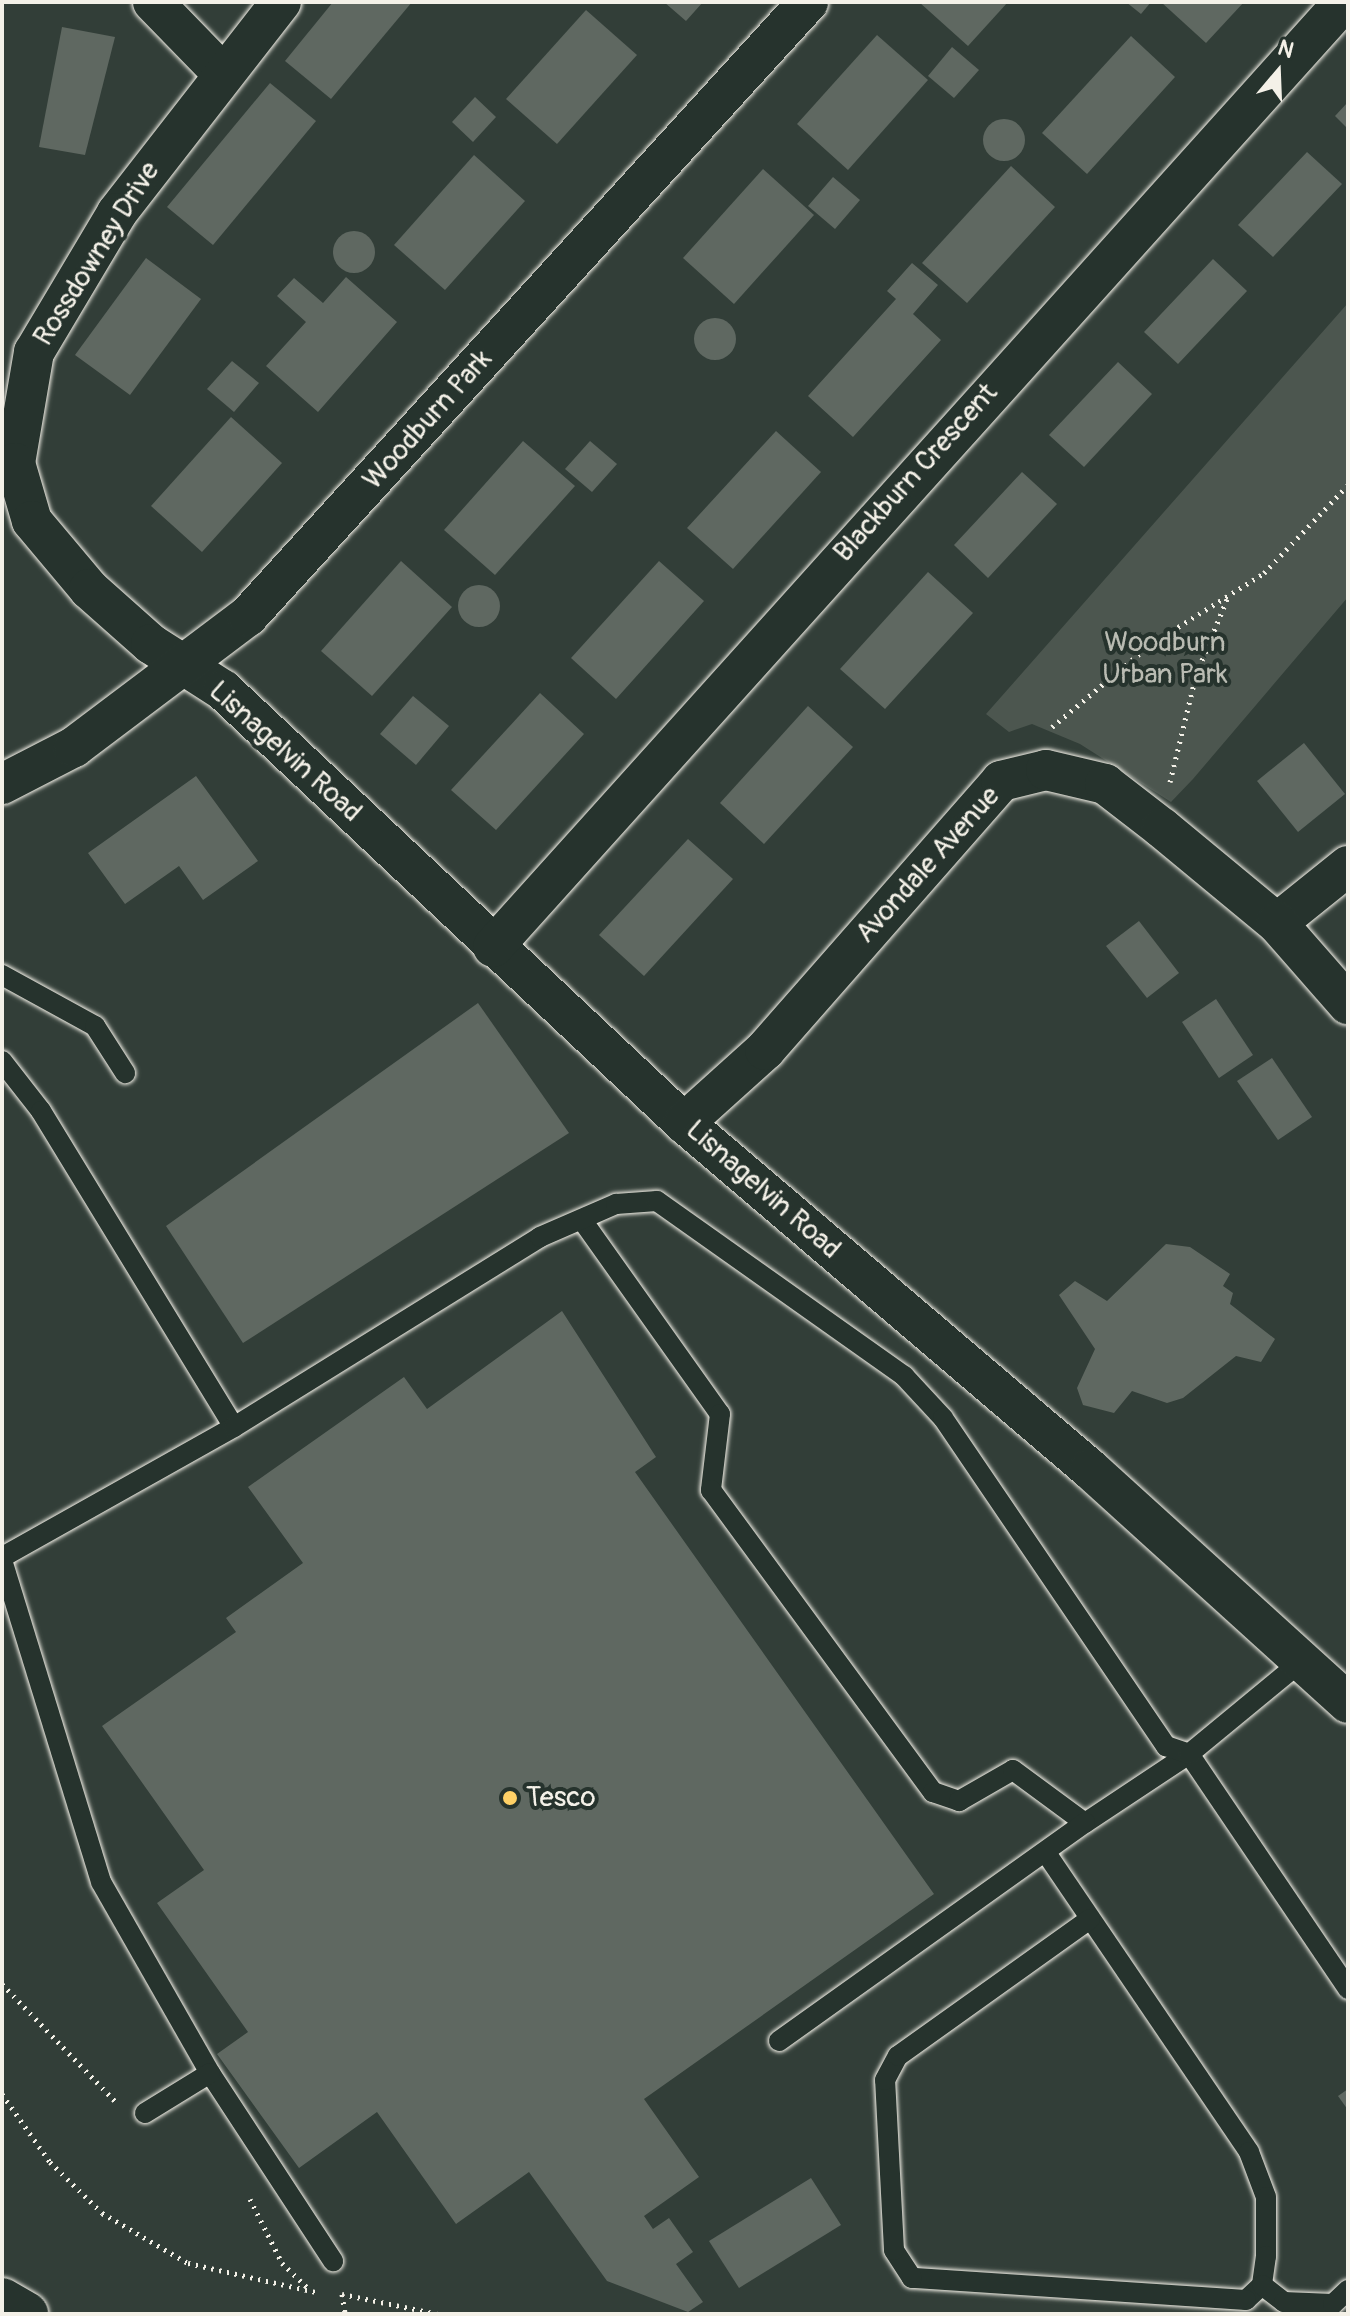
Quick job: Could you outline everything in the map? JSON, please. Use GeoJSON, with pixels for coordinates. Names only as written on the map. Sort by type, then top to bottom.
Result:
{"type":"FeatureCollection","features":[{"type":"Feature","properties":{"kind":"highway"},"geometry":{"type":"LineString","coordinates":[[2,2300],[26,2314]]}},
{"type":"Feature","properties":{"kind":"street","name":"Rossdowney Drive"},"geometry":{"type":"LineString","coordinates":[[187,668],[89,589],[32,521],[15,463],[34,352],[117,213],[220,71],[281,2]]}},
{"type":"Feature","properties":{"kind":"street","name":"Woodburn Park"},"geometry":{"type":"LineString","coordinates":[[2,784],[74,747],[187,668],[248,616],[808,2]]}},
{"type":"Feature","properties":{"kind":"street","name":"Blackburn Crescent"},"geometry":{"type":"LineString","coordinates":[[493,947],[1344,2]]}},
{"type":"Feature","properties":{"kind":"street"},"geometry":{"type":"LineString","coordinates":[[159,5],[220,71]]}},
{"type":"Feature","properties":{"kind":"street","name":"Lisnagelvin Road"},"geometry":{"type":"LineString","coordinates":[[187,668],[223,690],[493,947],[684,1123],[1090,1469],[1348,1703]]}},
{"type":"Feature","properties":{"kind":"street","name":"Avondale Avenue"},"geometry":{"type":"LineString","coordinates":[[684,1123],[765,1050],[1001,781],[1046,770],[1105,784],[1162,828],[1277,923],[1348,1004]]}},
{"type":"Feature","properties":{"kind":"street"},"geometry":{"type":"LineString","coordinates":[[1277,923],[1348,866]]}},
{"type":"Feature","properties":{"kind":"lane"},"geometry":{"type":"LineString","coordinates":[[2,975],[23,992],[95,1026],[125,1073]]}},
{"type":"Feature","properties":{"kind":"lane"},"geometry":{"type":"LineString","coordinates":[[2,1061],[41,1111],[234,1427]]}},
{"type":"Feature","properties":{"kind":"lane"},"geometry":{"type":"LineString","coordinates":[[333,2261],[210,2073],[101,1882],[2,1559],[234,1427],[540,1237],[616,1204],[657,1201],[904,1376],[943,1418],[1166,1746],[1189,1754],[1348,1989]]}},
{"type":"Feature","properties":{"kind":"lane"},"geometry":{"type":"LineString","coordinates":[[582,1220],[720,1414],[711,1490],[933,1792],[959,1801],[1013,1770],[1085,1823]]}},
{"type":"Feature","properties":{"kind":"lane"},"geometry":{"type":"LineString","coordinates":[[779,2041],[1085,1823],[1189,1754],[1302,1661]]}},
{"type":"Feature","properties":{"kind":"lane"},"geometry":{"type":"LineString","coordinates":[[1046,1853],[1249,2152],[1266,2197],[1262,2285],[1246,2300],[912,2278],[894,2250],[885,2080],[898,2056],[1090,1919]]}},
{"type":"Feature","properties":{"kind":"lane"},"geometry":{"type":"LineString","coordinates":[[145,2113],[210,2073]]}},
{"type":"Feature","properties":{"kind":"lane"},"geometry":{"type":"LineString","coordinates":[[1262,2285],[1284,2302],[1333,2304],[1348,2290]]}},
{"type":"Feature","properties":{"kind":"path"},"geometry":{"type":"LineString","coordinates":[[1045,733],[1151,644],[1264,573],[1348,485]]}},
{"type":"Feature","properties":{"kind":"path"},"geometry":{"type":"LineString","coordinates":[[1162,828],[1196,675],[1230,593]]}},
{"type":"Feature","properties":{"kind":"path"},"geometry":{"type":"LineString","coordinates":[[2,1984],[112,2100],[145,2113]]}},
{"type":"Feature","properties":{"kind":"path"},"geometry":{"type":"LineString","coordinates":[[2,2094],[50,2162],[102,2213],[188,2263],[439,2314]]}},
{"type":"Feature","properties":{"kind":"path"},"geometry":{"type":"LineString","coordinates":[[342,2294],[345,2314]]}},
{"type":"Feature","properties":{"kind":"green space","name":"Woodburn Urban Park"},"geometry":{"type":"Polygon","coordinates":[[[1348,303],[1348,597],[1193,779],[1171,802],[1080,744],[1032,724],[1009,732],[986,714],[1348,303]]]}},
{"type":"Feature","properties":{"kind":"building"},"geometry":{"type":"Polygon","coordinates":[[[333,2],[412,2],[331,99],[285,61],[333,2]]]}},
{"type":"Feature","properties":{"kind":"building"},"geometry":{"type":"Polygon","coordinates":[[[664,2],[703,2],[686,21],[664,2]]]}},
{"type":"Feature","properties":{"kind":"building"},"geometry":{"type":"Polygon","coordinates":[[[919,2],[1008,2],[968,46],[919,2]]]}},
{"type":"Feature","properties":{"kind":"building"},"geometry":{"type":"Polygon","coordinates":[[[1126,2],[1151,2],[1141,14],[1126,2]]]}},
{"type":"Feature","properties":{"kind":"building"},"geometry":{"type":"Polygon","coordinates":[[[1161,2],[1244,2],[1206,43],[1161,2]]]}},
{"type":"Feature","properties":{"kind":"building"},"geometry":{"type":"Polygon","coordinates":[[[586,10],[637,55],[557,144],[506,99],[586,10]]]}},
{"type":"Feature","properties":{"kind":"building"},"geometry":{"type":"Polygon","coordinates":[[[62,27],[115,37],[85,155],[39,147],[62,27]]]}},
{"type":"Feature","properties":{"kind":"building"},"geometry":{"type":"Polygon","coordinates":[[[877,35],[928,80],[848,170],[797,124],[877,35]]]}},
{"type":"Feature","properties":{"kind":"building"},"geometry":{"type":"Polygon","coordinates":[[[1131,36],[1175,77],[1087,174],[1042,133],[1131,36]]]}},
{"type":"Feature","properties":{"kind":"building"},"geometry":{"type":"Polygon","coordinates":[[[952,47],[979,70],[954,98],[928,76],[952,47]]]}},
{"type":"Feature","properties":{"kind":"building"},"geometry":{"type":"Polygon","coordinates":[[[270,83],[316,121],[213,245],[167,207],[270,83]]]}},
{"type":"Feature","properties":{"kind":"building"},"geometry":{"type":"Polygon","coordinates":[[[475,97],[496,117],[473,142],[452,122],[475,97]]]}},
{"type":"Feature","properties":{"kind":"building"},"geometry":{"type":"Polygon","coordinates":[[[1348,102],[1348,129],[1335,116],[1348,102]]]}},
{"type":"Feature","properties":{"kind":"building"},"geometry":{"type":"Polygon","coordinates":[[[1004,119],[1019,125],[1025,140],[1019,155],[1004,161],[989,155],[983,140],[989,125],[1004,119]]]}},
{"type":"Feature","properties":{"kind":"building"},"geometry":{"type":"Polygon","coordinates":[[[1307,152],[1342,184],[1273,257],[1238,225],[1307,152]]]}},
{"type":"Feature","properties":{"kind":"building"},"geometry":{"type":"Polygon","coordinates":[[[474,155],[525,201],[445,290],[394,245],[474,155]]]}},
{"type":"Feature","properties":{"kind":"building"},"geometry":{"type":"Polygon","coordinates":[[[1011,166],[1055,207],[967,303],[922,263],[1011,166]]]}},
{"type":"Feature","properties":{"kind":"building"},"geometry":{"type":"Polygon","coordinates":[[[763,169],[814,215],[734,304],[683,258],[763,169]]]}},
{"type":"Feature","properties":{"kind":"building"},"geometry":{"type":"Polygon","coordinates":[[[833,177],[860,200],[835,229],[808,206],[833,177]]]}},
{"type":"Feature","properties":{"kind":"building"},"geometry":{"type":"Polygon","coordinates":[[[354,231],[369,237],[375,252],[369,267],[354,273],[339,267],[333,252],[339,237],[354,231]]]}},
{"type":"Feature","properties":{"kind":"building"},"geometry":{"type":"Polygon","coordinates":[[[146,258],[201,299],[130,395],[75,355],[146,258]]]}},
{"type":"Feature","properties":{"kind":"building"},"geometry":{"type":"Polygon","coordinates":[[[1213,259],[1247,291],[1178,364],[1144,332],[1213,259]]]}},
{"type":"Feature","properties":{"kind":"building"},"geometry":{"type":"Polygon","coordinates":[[[912,263],[938,285],[913,314],[941,340],[853,437],[808,396],[896,299],[887,291],[912,263]]]}},
{"type":"Feature","properties":{"kind":"building"},"geometry":{"type":"Polygon","coordinates":[[[346,277],[397,322],[318,412],[266,366],[306,322],[277,296],[294,278],[323,303],[346,277]]]}},
{"type":"Feature","properties":{"kind":"building"},"geometry":{"type":"Polygon","coordinates":[[[715,318],[730,324],[736,339],[730,354],[715,360],[700,354],[694,339],[700,324],[715,318]]]}},
{"type":"Feature","properties":{"kind":"building"},"geometry":{"type":"Polygon","coordinates":[[[232,361],[259,383],[234,412],[207,389],[232,361]]]}},
{"type":"Feature","properties":{"kind":"building"},"geometry":{"type":"Polygon","coordinates":[[[1118,362],[1152,394],[1084,467],[1049,435],[1118,362]]]}},
{"type":"Feature","properties":{"kind":"building"},"geometry":{"type":"Polygon","coordinates":[[[231,417],[282,463],[202,552],[151,506],[231,417]]]}},
{"type":"Feature","properties":{"kind":"building"},"geometry":{"type":"Polygon","coordinates":[[[776,431],[821,472],[733,569],[687,528],[776,431]]]}},
{"type":"Feature","properties":{"kind":"building"},"geometry":{"type":"Polygon","coordinates":[[[523,441],[575,486],[495,575],[444,530],[523,441]]]}},
{"type":"Feature","properties":{"kind":"building"},"geometry":{"type":"Polygon","coordinates":[[[590,441],[617,464],[592,492],[565,469],[590,441]]]}},
{"type":"Feature","properties":{"kind":"building"},"geometry":{"type":"Polygon","coordinates":[[[1022,472],[1057,504],[988,578],[954,545],[1022,472]]]}},
{"type":"Feature","properties":{"kind":"building"},"geometry":{"type":"Polygon","coordinates":[[[401,561],[452,607],[372,696],[321,651],[401,561]]]}},
{"type":"Feature","properties":{"kind":"building"},"geometry":{"type":"Polygon","coordinates":[[[659,561],[704,601],[616,699],[571,658],[659,561]]]}},
{"type":"Feature","properties":{"kind":"building"},"geometry":{"type":"Polygon","coordinates":[[[928,572],[973,613],[885,709],[840,669],[928,572]]]}},
{"type":"Feature","properties":{"kind":"building"},"geometry":{"type":"Polygon","coordinates":[[[479,585],[494,591],[500,606],[494,621],[479,627],[464,621],[458,606],[464,591],[479,585]]]}},
{"type":"Feature","properties":{"kind":"building"},"geometry":{"type":"Polygon","coordinates":[[[540,693],[584,734],[496,830],[451,790],[540,693]]]}},
{"type":"Feature","properties":{"kind":"building"},"geometry":{"type":"Polygon","coordinates":[[[413,696],[449,726],[416,765],[380,734],[413,696]]]}},
{"type":"Feature","properties":{"kind":"building"},"geometry":{"type":"Polygon","coordinates":[[[808,706],[853,747],[764,844],[720,803],[808,706]]]}},
{"type":"Feature","properties":{"kind":"building"},"geometry":{"type":"Polygon","coordinates":[[[1304,743],[1345,794],[1298,832],[1257,781],[1304,743]]]}},
{"type":"Feature","properties":{"kind":"building"},"geometry":{"type":"Polygon","coordinates":[[[196,776],[258,861],[203,900],[179,866],[125,904],[88,853],[196,776]]]}},
{"type":"Feature","properties":{"kind":"building"},"geometry":{"type":"Polygon","coordinates":[[[688,839],[733,879],[644,976],[599,935],[688,839]]]}},
{"type":"Feature","properties":{"kind":"building"},"geometry":{"type":"Polygon","coordinates":[[[1139,921],[1179,973],[1147,998],[1106,946],[1139,921]]]}},
{"type":"Feature","properties":{"kind":"building"},"geometry":{"type":"Polygon","coordinates":[[[1216,999],[1253,1055],[1219,1078],[1182,1022],[1216,999]]]}},
{"type":"Feature","properties":{"kind":"building"},"geometry":{"type":"Polygon","coordinates":[[[478,1003],[569,1133],[243,1343],[166,1226],[478,1003]]]}},
{"type":"Feature","properties":{"kind":"building"},"geometry":{"type":"Polygon","coordinates":[[[1272,1058],[1312,1117],[1278,1140],[1237,1081],[1272,1058]]]}},
{"type":"Feature","properties":{"kind":"building"},"geometry":{"type":"Polygon","coordinates":[[[1166,1244],[1190,1247],[1230,1274],[1223,1286],[1233,1293],[1230,1304],[1275,1339],[1261,1362],[1236,1356],[1183,1398],[1167,1403],[1132,1391],[1114,1413],[1083,1405],[1077,1388],[1095,1349],[1059,1295],[1075,1281],[1107,1301],[1166,1244]]]}},
{"type":"Feature","properties":{"kind":"building","name":"Tesco"},"geometry":{"type":"Polygon","coordinates":[[[562,1311],[656,1457],[635,1472],[934,1894],[644,2099],[699,2177],[644,2216],[653,2229],[669,2218],[693,2252],[676,2264],[703,2302],[688,2312],[607,2281],[529,2172],[456,2224],[377,2112],[299,2168],[217,2054],[248,2032],[157,1903],[204,1870],[102,1726],[236,1632],[226,1618],[303,1563],[248,1487],[404,1377],[427,1409],[562,1311]]]}},
{"type":"Feature","properties":{"kind":"building"},"geometry":{"type":"Polygon","coordinates":[[[1348,2089],[1348,2110],[1338,2096],[1348,2089]]]}},
{"type":"Feature","properties":{"kind":"building"},"geometry":{"type":"Polygon","coordinates":[[[811,2178],[841,2225],[739,2288],[709,2241],[811,2178]]]}},
{"type":"Feature","properties":{"kind":"place","name":"Tesco"},"geometry":{"type":"Point","coordinates":[510,1798]}}]}
